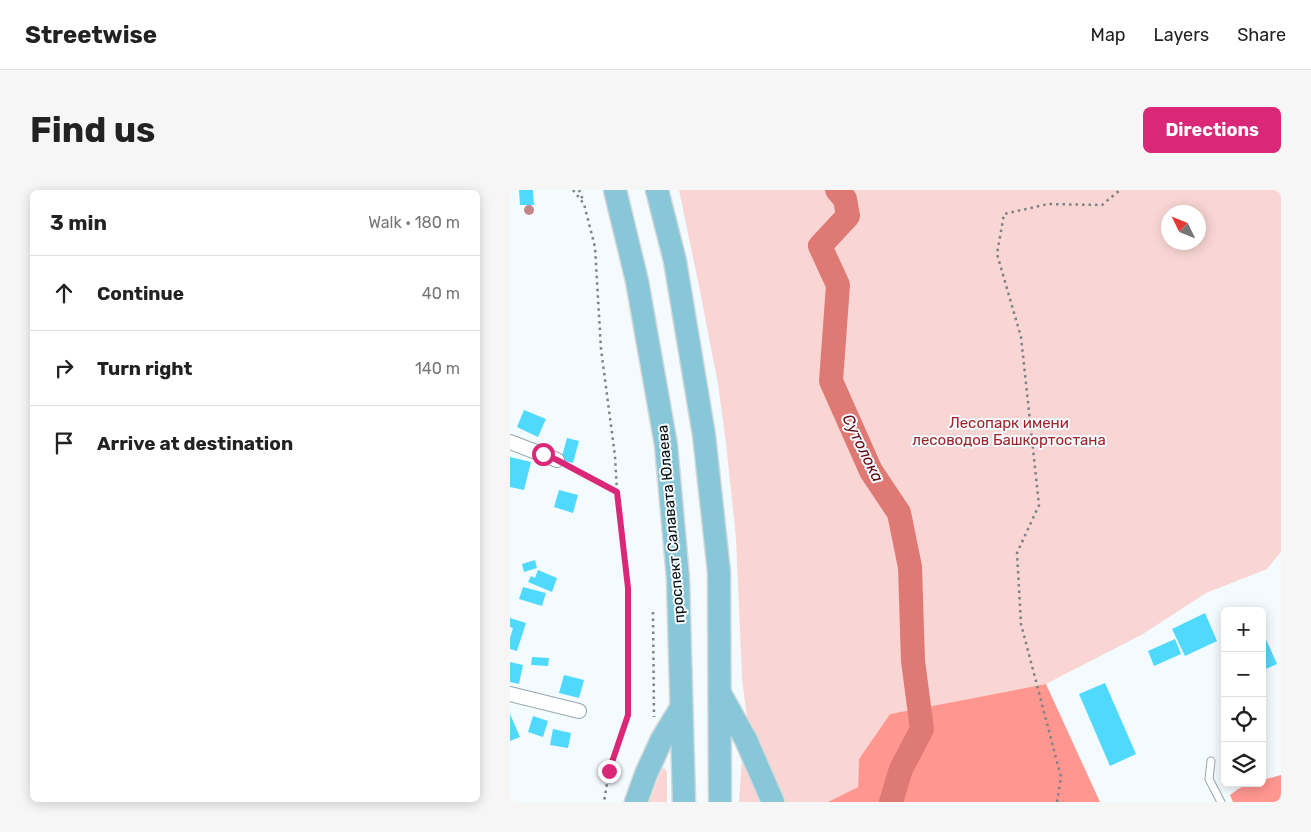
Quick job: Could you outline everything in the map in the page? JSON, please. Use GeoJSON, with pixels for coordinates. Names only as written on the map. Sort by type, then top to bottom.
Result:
{"type":"FeatureCollection","features":[{"type":"Feature","properties":{"kind":"main road","name":"проспект Салавата Юлаева"},"geometry":{"type":"LineString","coordinates":[[615,190],[637,281],[666,445],[678,578],[684,802]]}},
{"type":"Feature","properties":{"kind":"main road"},"geometry":{"type":"LineString","coordinates":[[657,190],[674,262],[704,435],[718,572],[720,802]]}},
{"type":"Feature","properties":{"kind":"main road"},"geometry":{"type":"LineString","coordinates":[[720,695],[746,740],[774,802]]}},
{"type":"Feature","properties":{"kind":"main road"},"geometry":{"type":"LineString","coordinates":[[636,802],[662,739],[682,708]]}},
{"type":"Feature","properties":{"kind":"street"},"geometry":{"type":"LineString","coordinates":[[510,442],[557,460]]}},
{"type":"Feature","properties":{"kind":"street"},"geometry":{"type":"LineString","coordinates":[[510,694],[579,711]]}},
{"type":"Feature","properties":{"kind":"lane"},"geometry":{"type":"LineString","coordinates":[[1211,760],[1209,779],[1221,802]]}},
{"type":"Feature","properties":{"kind":"path"},"geometry":{"type":"LineString","coordinates":[[573,190],[584,204]]}},
{"type":"Feature","properties":{"kind":"path"},"geometry":{"type":"LineString","coordinates":[[579,190],[596,247],[601,349],[615,456],[617,492],[628,588],[628,715],[609,771],[604,802]]}},
{"type":"Feature","properties":{"kind":"path"},"geometry":{"type":"LineString","coordinates":[[1057,802],[1061,777],[1021,624],[1017,553],[1039,504],[1021,337],[997,254],[1004,214],[1048,204],[1102,205],[1120,190]]}},
{"type":"Feature","properties":{"kind":"path"},"geometry":{"type":"LineString","coordinates":[[557,460],[617,492]]}},
{"type":"Feature","properties":{"kind":"path"},"geometry":{"type":"LineString","coordinates":[[653,612],[654,718]]}},
{"type":"Feature","properties":{"kind":"green space","name":"Лесопарк имени лесоводов Башкортостана"},"geometry":{"type":"Polygon","coordinates":[[[679,190],[1281,190],[1281,552],[1267,569],[1206,593],[1143,634],[1046,684],[890,714],[859,759],[858,787],[828,802],[780,802],[753,736],[746,711],[742,678],[736,538],[718,384],[679,190]]]}},
{"type":"Feature","properties":{"kind":"green space"},"geometry":{"type":"Polygon","coordinates":[[[742,757],[762,802],[739,802],[742,757]]]}},
{"type":"Feature","properties":{"kind":"green space"},"geometry":{"type":"Polygon","coordinates":[[[662,768],[667,772],[667,802],[649,802],[662,768]]]}},
{"type":"Feature","properties":{"kind":"shaded area"},"geometry":{"type":"Polygon","coordinates":[[[1046,684],[1100,802],[828,802],[858,787],[859,759],[890,714],[1046,684]]]}},
{"type":"Feature","properties":{"kind":"shaded area"},"geometry":{"type":"Polygon","coordinates":[[[1281,775],[1281,802],[1233,802],[1230,795],[1241,787],[1266,787],[1266,779],[1281,775]]]}},
{"type":"Feature","properties":{"kind":"building"},"geometry":{"type":"Polygon","coordinates":[[[519,190],[533,190],[534,205],[520,205],[519,190]]]}},
{"type":"Feature","properties":{"kind":"building"},"geometry":{"type":"Polygon","coordinates":[[[524,410],[546,419],[538,437],[517,427],[524,410]]]}},
{"type":"Feature","properties":{"kind":"building"},"geometry":{"type":"Polygon","coordinates":[[[567,438],[579,441],[573,463],[561,460],[567,438]]]}},
{"type":"Feature","properties":{"kind":"building"},"geometry":{"type":"Polygon","coordinates":[[[510,457],[531,462],[524,490],[510,487],[510,457]]]}},
{"type":"Feature","properties":{"kind":"building"},"geometry":{"type":"Polygon","coordinates":[[[559,490],[578,495],[573,513],[554,507],[559,490]]]}},
{"type":"Feature","properties":{"kind":"building"},"geometry":{"type":"Polygon","coordinates":[[[535,560],[537,568],[524,572],[522,564],[535,560]]]}},
{"type":"Feature","properties":{"kind":"building"},"geometry":{"type":"Polygon","coordinates":[[[538,570],[557,578],[552,592],[528,582],[531,576],[535,578],[538,570]]]}},
{"type":"Feature","properties":{"kind":"building"},"geometry":{"type":"Polygon","coordinates":[[[523,587],[546,593],[542,606],[519,599],[523,587]]]}},
{"type":"Feature","properties":{"kind":"building"},"geometry":{"type":"Polygon","coordinates":[[[1205,613],[1217,641],[1185,656],[1172,629],[1205,613]]]}},
{"type":"Feature","properties":{"kind":"building"},"geometry":{"type":"Polygon","coordinates":[[[510,618],[526,623],[517,651],[510,649],[510,638],[513,628],[510,627],[510,618]]]}},
{"type":"Feature","properties":{"kind":"building"},"geometry":{"type":"Polygon","coordinates":[[[1175,639],[1181,654],[1154,666],[1148,651],[1175,639]]]}},
{"type":"Feature","properties":{"kind":"building"},"geometry":{"type":"Polygon","coordinates":[[[1266,639],[1277,664],[1266,669],[1266,639]]]}},
{"type":"Feature","properties":{"kind":"building"},"geometry":{"type":"Polygon","coordinates":[[[532,657],[549,658],[548,666],[531,665],[532,657]]]}},
{"type":"Feature","properties":{"kind":"building"},"geometry":{"type":"Polygon","coordinates":[[[510,662],[523,665],[519,684],[510,682],[510,662]]]}},
{"type":"Feature","properties":{"kind":"building"},"geometry":{"type":"Polygon","coordinates":[[[564,675],[584,680],[579,698],[559,693],[564,675]]]}},
{"type":"Feature","properties":{"kind":"building"},"geometry":{"type":"Polygon","coordinates":[[[1105,683],[1136,754],[1110,766],[1079,694],[1105,683]]]}},
{"type":"Feature","properties":{"kind":"building"},"geometry":{"type":"Polygon","coordinates":[[[510,714],[520,737],[510,741],[510,714]]]}},
{"type":"Feature","properties":{"kind":"building"},"geometry":{"type":"Polygon","coordinates":[[[533,716],[548,721],[543,737],[528,732],[533,716]]]}},
{"type":"Feature","properties":{"kind":"building"},"geometry":{"type":"Polygon","coordinates":[[[553,729],[571,733],[568,748],[550,745],[553,729]]]}},
{"type":"Feature","properties":{"kind":"waterway","name":"Сутолока"},"geometry":{"type":"LineString","coordinates":[[837,190],[845,199],[848,216],[820,246],[838,285],[831,381],[871,471],[899,513],[910,567],[913,661],[922,729],[901,769],[891,802]]}},
{"type":"Feature","properties":{"kind":"route"},"geometry":{"type":"LineString","coordinates":[[543,454],[617,492],[628,588],[628,715],[609,771]]}}]}
